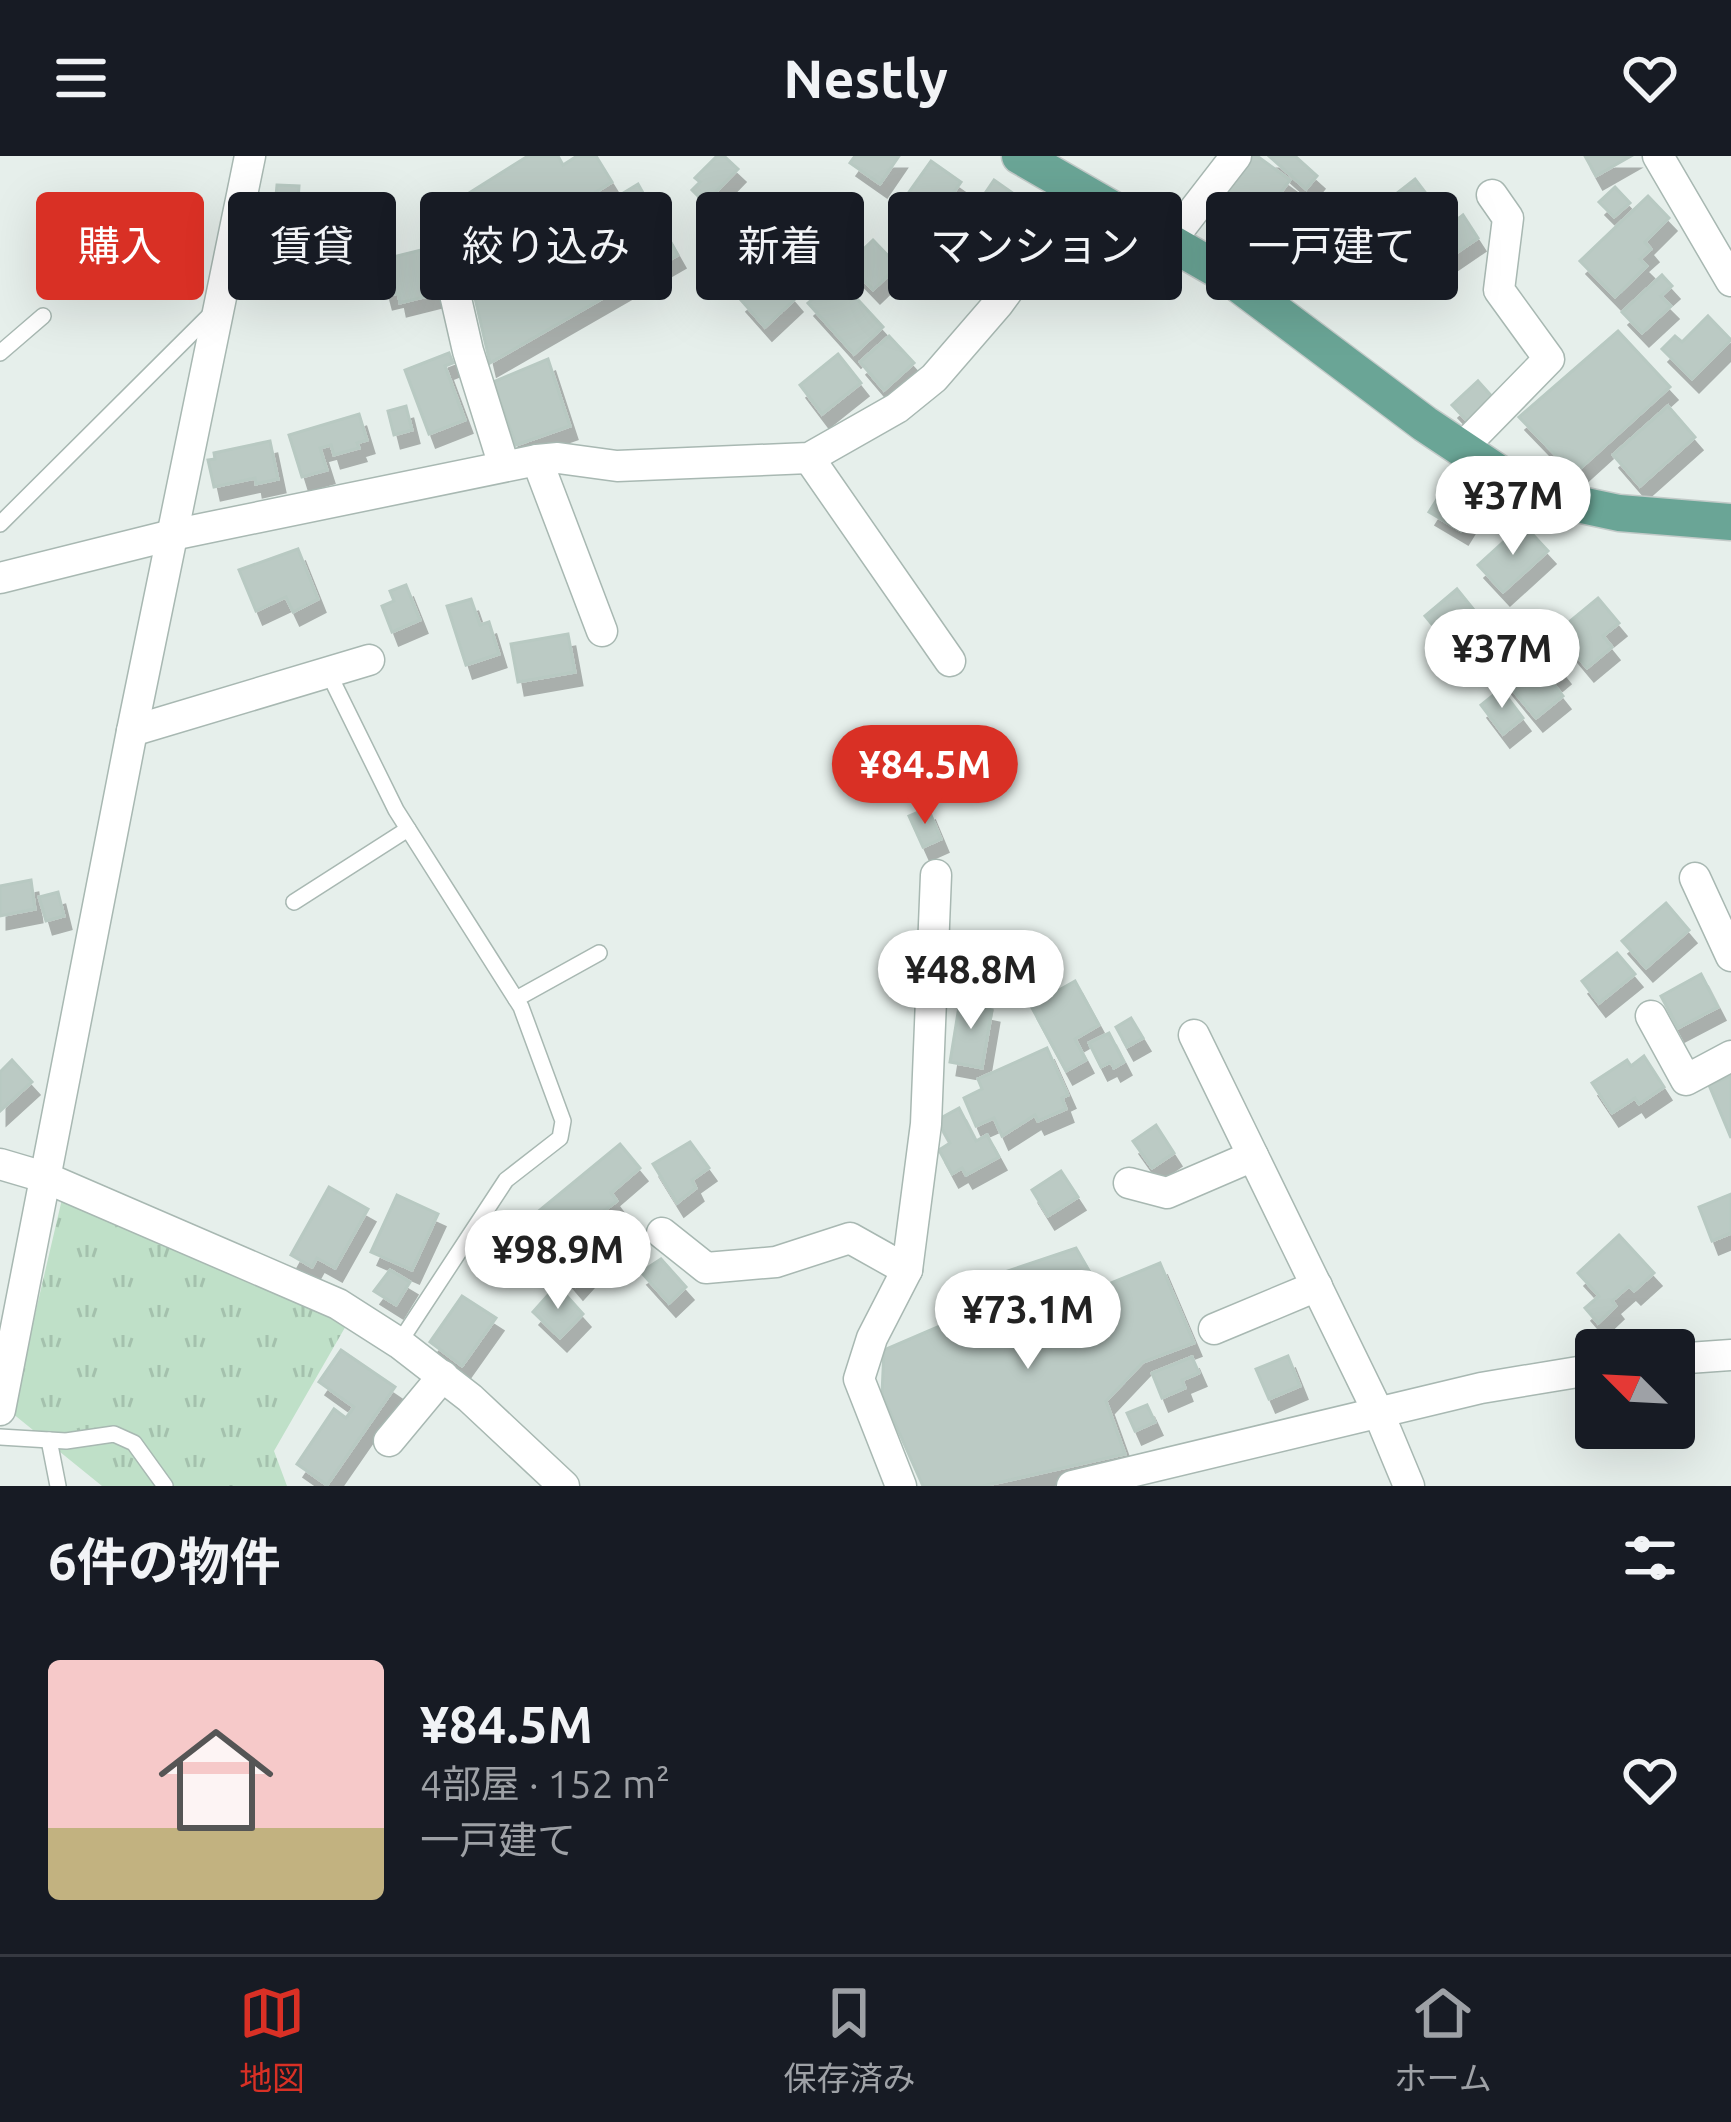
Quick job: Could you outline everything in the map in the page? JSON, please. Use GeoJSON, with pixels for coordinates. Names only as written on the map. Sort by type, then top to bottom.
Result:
{"type":"FeatureCollection","features":[{"type":"Feature","properties":{"kind":"main road"},"geometry":{"type":"LineString","coordinates":[[1020,156],[1087,192]]}},
{"type":"Feature","properties":{"kind":"main road"},"geometry":{"type":"LineString","coordinates":[[1182,247],[1506,478],[1558,500],[1619,513],[1731,522]]}},
{"type":"Feature","properties":{"kind":"street"},"geometry":{"type":"LineString","coordinates":[[0,1410],[8,1324],[44,1177],[250,156]]}},
{"type":"Feature","properties":{"kind":"street"},"geometry":{"type":"LineString","coordinates":[[1182,226],[1236,156]]}},
{"type":"Feature","properties":{"kind":"street"},"geometry":{"type":"LineString","coordinates":[[1658,156],[1731,281]]}},
{"type":"Feature","properties":{"kind":"street"},"geometry":{"type":"LineString","coordinates":[[0,578],[172,535],[536,460],[558,458],[617,466],[809,458],[897,408],[934,378],[998,304],[1082,189]]}},
{"type":"Feature","properties":{"kind":"street"},"geometry":{"type":"LineString","coordinates":[[1462,448],[1549,359],[1499,290],[1508,218],[1492,195]]}},
{"type":"Feature","properties":{"kind":"street"},"geometry":{"type":"LineString","coordinates":[[456,300],[504,466]]}},
{"type":"Feature","properties":{"kind":"street"},"geometry":{"type":"LineString","coordinates":[[809,458],[950,661]]}},
{"type":"Feature","properties":{"kind":"street"},"geometry":{"type":"LineString","coordinates":[[536,460],[602,631]]}},
{"type":"Feature","properties":{"kind":"street"},"geometry":{"type":"LineString","coordinates":[[132,731],[369,660]]}},
{"type":"Feature","properties":{"kind":"street"},"geometry":{"type":"LineString","coordinates":[[901,1486],[859,1379],[872,1338],[907,1270],[926,1124],[936,875]]}},
{"type":"Feature","properties":{"kind":"street"},"geometry":{"type":"LineString","coordinates":[[1695,878],[1731,956]]}},
{"type":"Feature","properties":{"kind":"street"},"geometry":{"type":"LineString","coordinates":[[1651,1016],[1686,1080],[1731,1056]]}},
{"type":"Feature","properties":{"kind":"street"},"geometry":{"type":"LineString","coordinates":[[1194,1035],[1379,1414],[1408,1486]]}},
{"type":"Feature","properties":{"kind":"street"},"geometry":{"type":"LineString","coordinates":[[1129,1183],[1167,1193],[1253,1156]]}},
{"type":"Feature","properties":{"kind":"street"},"geometry":{"type":"LineString","coordinates":[[0,1163],[44,1177],[338,1304],[443,1376],[564,1486]]}},
{"type":"Feature","properties":{"kind":"street"},"geometry":{"type":"LineString","coordinates":[[662,1233],[706,1268],[776,1262],[850,1238],[907,1270]]}},
{"type":"Feature","properties":{"kind":"street"},"geometry":{"type":"LineString","coordinates":[[1214,1329],[1317,1286]]}},
{"type":"Feature","properties":{"kind":"street"},"geometry":{"type":"LineString","coordinates":[[1695,1358],[1731,1355]]}},
{"type":"Feature","properties":{"kind":"street"},"geometry":{"type":"LineString","coordinates":[[1072,1486],[1481,1388],[1575,1372]]}},
{"type":"Feature","properties":{"kind":"street"},"geometry":{"type":"LineString","coordinates":[[389,1442],[443,1376]]}},
{"type":"Feature","properties":{"kind":"lane"},"geometry":{"type":"LineString","coordinates":[[0,524],[220,304]]}},
{"type":"Feature","properties":{"kind":"lane"},"geometry":{"type":"LineString","coordinates":[[0,353],[43,316]]}},
{"type":"Feature","properties":{"kind":"lane"},"geometry":{"type":"LineString","coordinates":[[328,672],[408,829],[516,999],[563,1120],[560,1138],[506,1180],[399,1343]]}},
{"type":"Feature","properties":{"kind":"lane"},"geometry":{"type":"LineString","coordinates":[[294,902],[408,829]]}},
{"type":"Feature","properties":{"kind":"lane"},"geometry":{"type":"LineString","coordinates":[[516,999],[599,953]]}},
{"type":"Feature","properties":{"kind":"lane"},"geometry":{"type":"LineString","coordinates":[[0,1437],[50,1440],[114,1434],[134,1443],[165,1486]]}},
{"type":"Feature","properties":{"kind":"lane"},"geometry":{"type":"LineString","coordinates":[[50,1440],[58,1486]]}},
{"type":"Feature","properties":{"kind":"green space"},"geometry":{"type":"Polygon","coordinates":[[[62,1199],[347,1324],[274,1451],[287,1486],[102,1486],[12,1413],[62,1199]]]}},
{"type":"Feature","properties":{"kind":"building"},"geometry":{"type":"Polygon","coordinates":[[[528,156],[558,156],[563,165],[577,156],[596,156],[612,182],[596,192],[471,192],[528,156]]]}},
{"type":"Feature","properties":{"kind":"building"},"geometry":{"type":"Polygon","coordinates":[[[717,156],[724,156],[738,169],[716,192],[696,194],[692,190],[700,182],[695,178],[717,156]]]}},
{"type":"Feature","properties":{"kind":"building"},"geometry":{"type":"Polygon","coordinates":[[[855,156],[899,156],[880,184],[850,163],[855,156]]]}},
{"type":"Feature","properties":{"kind":"building"},"geometry":{"type":"Polygon","coordinates":[[[1249,156],[1257,156],[1290,180],[1281,192],[1223,192],[1249,156]]]}},
{"type":"Feature","properties":{"kind":"building"},"geometry":{"type":"Polygon","coordinates":[[[1269,156],[1295,156],[1317,176],[1306,189],[1269,156]]]}},
{"type":"Feature","properties":{"kind":"building"},"geometry":{"type":"Polygon","coordinates":[[[1585,156],[1631,156],[1596,176],[1585,156]]]}},
{"type":"Feature","properties":{"kind":"building"},"geometry":{"type":"Polygon","coordinates":[[[931,161],[961,182],[954,192],[909,192],[931,161]]]}},
{"type":"Feature","properties":{"kind":"building"},"geometry":{"type":"Polygon","coordinates":[[[1415,179],[1425,192],[1398,192],[1415,179]]]}},
{"type":"Feature","properties":{"kind":"building"},"geometry":{"type":"Polygon","coordinates":[[[994,180],[1011,192],[986,192],[994,180]]]}},
{"type":"Feature","properties":{"kind":"building"},"geometry":{"type":"Polygon","coordinates":[[[277,185],[299,186],[299,192],[276,192],[277,185]]]}},
{"type":"Feature","properties":{"kind":"building"},"geometry":{"type":"Polygon","coordinates":[[[1615,187],[1630,203],[1614,217],[1599,202],[1615,187]]]}},
{"type":"Feature","properties":{"kind":"building"},"geometry":{"type":"Polygon","coordinates":[[[1648,196],[1669,218],[1645,242],[1651,249],[1640,259],[1647,266],[1615,297],[1580,261],[1648,196]]]}},
{"type":"Feature","properties":{"kind":"building"},"geometry":{"type":"Polygon","coordinates":[[[1463,215],[1478,238],[1458,252],[1458,219],[1463,215]]]}},
{"type":"Feature","properties":{"kind":"building"},"geometry":{"type":"Polygon","coordinates":[[[873,240],[888,256],[888,276],[873,290],[864,281],[864,249],[873,240]]]}},
{"type":"Feature","properties":{"kind":"building"},"geometry":{"type":"Polygon","coordinates":[[[420,250],[420,298],[400,303],[396,256],[420,250]]]}},
{"type":"Feature","properties":{"kind":"building"},"geometry":{"type":"Polygon","coordinates":[[[1662,275],[1672,286],[1661,296],[1671,306],[1642,333],[1622,312],[1662,275]]]}},
{"type":"Feature","properties":{"kind":"building"},"geometry":{"type":"Polygon","coordinates":[[[475,300],[600,300],[490,363],[475,300]]]}},
{"type":"Feature","properties":{"kind":"building"},"geometry":{"type":"Polygon","coordinates":[[[741,300],[794,300],[765,327],[741,300]]]}},
{"type":"Feature","properties":{"kind":"building"},"geometry":{"type":"Polygon","coordinates":[[[858,300],[883,327],[854,354],[808,303],[858,300]]]}},
{"type":"Feature","properties":{"kind":"building"},"geometry":{"type":"Polygon","coordinates":[[[1708,316],[1731,340],[1692,379],[1662,349],[1675,336],[1682,342],[1708,316]]]}},
{"type":"Feature","properties":{"kind":"building"},"geometry":{"type":"Polygon","coordinates":[[[1618,331],[1670,387],[1574,474],[1519,417],[1618,331]]]}},
{"type":"Feature","properties":{"kind":"building"},"geometry":{"type":"Polygon","coordinates":[[[889,336],[914,363],[884,390],[860,362],[889,336]]]}},
{"type":"Feature","properties":{"kind":"building"},"geometry":{"type":"Polygon","coordinates":[[[449,353],[453,363],[445,366],[465,420],[429,434],[405,370],[449,353]]]}},
{"type":"Feature","properties":{"kind":"building"},"geometry":{"type":"Polygon","coordinates":[[[838,354],[861,383],[822,414],[800,385],[838,354]]]}},
{"type":"Feature","properties":{"kind":"building"},"geometry":{"type":"Polygon","coordinates":[[[548,359],[570,426],[516,445],[493,382],[548,359]]]}},
{"type":"Feature","properties":{"kind":"building"},"geometry":{"type":"Polygon","coordinates":[[[1478,381],[1495,400],[1469,423],[1452,405],[1478,381]]]}},
{"type":"Feature","properties":{"kind":"building"},"geometry":{"type":"Polygon","coordinates":[[[406,406],[412,430],[394,435],[388,411],[406,406]]]}},
{"type":"Feature","properties":{"kind":"building"},"geometry":{"type":"Polygon","coordinates":[[[1668,406],[1695,437],[1640,486],[1613,455],[1668,406]]]}},
{"type":"Feature","properties":{"kind":"building"},"geometry":{"type":"Polygon","coordinates":[[[359,414],[367,440],[357,443],[359,448],[334,455],[331,445],[320,448],[327,470],[302,477],[289,435],[359,414]]]}},
{"type":"Feature","properties":{"kind":"building"},"geometry":{"type":"Polygon","coordinates":[[[270,441],[278,479],[256,484],[255,478],[214,487],[208,460],[215,459],[214,453],[270,441]]]}},
{"type":"Feature","properties":{"kind":"building"},"geometry":{"type":"Polygon","coordinates":[[[1441,493],[1472,513],[1461,531],[1429,512],[1441,493]]]}},
{"type":"Feature","properties":{"kind":"building"},"geometry":{"type":"Polygon","coordinates":[[[1523,524],[1548,551],[1503,592],[1478,565],[1523,524]]]}},
{"type":"Feature","properties":{"kind":"building"},"geometry":{"type":"Polygon","coordinates":[[[298,549],[318,599],[293,612],[286,597],[256,611],[239,570],[298,549]]]}},
{"type":"Feature","properties":{"kind":"building"},"geometry":{"type":"Polygon","coordinates":[[[406,585],[420,620],[392,632],[382,606],[394,601],[390,591],[406,585]]]}},
{"type":"Feature","properties":{"kind":"building"},"geometry":{"type":"Polygon","coordinates":[[[1457,589],[1487,626],[1455,652],[1425,616],[1457,589]]]}},
{"type":"Feature","properties":{"kind":"building"},"geometry":{"type":"Polygon","coordinates":[[[1598,598],[1619,623],[1603,636],[1612,647],[1587,668],[1557,632],[1598,598]]]}},
{"type":"Feature","properties":{"kind":"building"},"geometry":{"type":"Polygon","coordinates":[[[471,599],[480,625],[489,622],[499,654],[466,665],[447,606],[471,599]]]}},
{"type":"Feature","properties":{"kind":"building"},"geometry":{"type":"Polygon","coordinates":[[[1532,633],[1563,671],[1551,681],[1563,696],[1536,718],[1493,666],[1532,633]]]}},
{"type":"Feature","properties":{"kind":"building"},"geometry":{"type":"Polygon","coordinates":[[[568,634],[575,672],[518,682],[511,644],[568,634]]]}},
{"type":"Feature","properties":{"kind":"building"},"geometry":{"type":"Polygon","coordinates":[[[1501,689],[1523,718],[1503,734],[1481,705],[1501,689]]]}},
{"type":"Feature","properties":{"kind":"building"},"geometry":{"type":"Polygon","coordinates":[[[928,808],[941,839],[923,847],[909,816],[928,808]]]}},
{"type":"Feature","properties":{"kind":"building"},"geometry":{"type":"Polygon","coordinates":[[[31,880],[35,909],[0,916],[0,886],[31,880]]]}},
{"type":"Feature","properties":{"kind":"building"},"geometry":{"type":"Polygon","coordinates":[[[58,892],[64,916],[46,921],[39,897],[58,892]]]}},
{"type":"Feature","properties":{"kind":"building"},"geometry":{"type":"Polygon","coordinates":[[[1666,903],[1689,930],[1646,968],[1622,941],[1666,903]]]}},
{"type":"Feature","properties":{"kind":"building"},"geometry":{"type":"Polygon","coordinates":[[[1617,953],[1635,974],[1599,1003],[1582,981],[1617,953]]]}},
{"type":"Feature","properties":{"kind":"building"},"geometry":{"type":"Polygon","coordinates":[[[1701,974],[1718,1007],[1678,1028],[1661,996],[1701,974]]]}},
{"type":"Feature","properties":{"kind":"building"},"geometry":{"type":"Polygon","coordinates":[[[1075,981],[1099,1025],[1075,1039],[1086,1060],[1066,1071],[1031,1006],[1075,981]]]}},
{"type":"Feature","properties":{"kind":"building"},"geometry":{"type":"Polygon","coordinates":[[[961,994],[985,998],[983,1008],[992,1010],[982,1068],[950,1062],[961,994]]]}},
{"type":"Feature","properties":{"kind":"building"},"geometry":{"type":"Polygon","coordinates":[[[1131,1018],[1143,1038],[1127,1047],[1116,1027],[1131,1018]]]}},
{"type":"Feature","properties":{"kind":"building"},"geometry":{"type":"Polygon","coordinates":[[[1109,1033],[1124,1062],[1114,1068],[1111,1062],[1101,1067],[1089,1043],[1109,1033]]]}},
{"type":"Feature","properties":{"kind":"building"},"geometry":{"type":"Polygon","coordinates":[[[1047,1048],[1068,1095],[1062,1098],[1066,1109],[1038,1121],[1035,1115],[1002,1136],[994,1118],[976,1126],[964,1098],[982,1089],[978,1079],[1047,1048]]]}},
{"type":"Feature","properties":{"kind":"building"},"geometry":{"type":"Polygon","coordinates":[[[1644,1056],[1664,1087],[1639,1104],[1635,1098],[1612,1113],[1592,1083],[1627,1060],[1631,1066],[1644,1056]]]}},
{"type":"Feature","properties":{"kind":"building"},"geometry":{"type":"Polygon","coordinates":[[[12,1060],[32,1082],[0,1111],[0,1072],[12,1060]]]}},
{"type":"Feature","properties":{"kind":"building"},"geometry":{"type":"Polygon","coordinates":[[[1731,1076],[1731,1138],[1709,1085],[1731,1076]]]}},
{"type":"Feature","properties":{"kind":"building"},"geometry":{"type":"Polygon","coordinates":[[[959,1108],[976,1141],[987,1135],[999,1157],[966,1175],[962,1168],[952,1174],[939,1150],[950,1143],[937,1120],[959,1108]]]}},
{"type":"Feature","properties":{"kind":"building"},"geometry":{"type":"Polygon","coordinates":[[[1156,1125],[1174,1153],[1152,1168],[1133,1141],[1156,1125]]]}},
{"type":"Feature","properties":{"kind":"building"},"geometry":{"type":"Polygon","coordinates":[[[690,1142],[709,1168],[692,1180],[696,1188],[677,1203],[653,1164],[690,1142]]]}},
{"type":"Feature","properties":{"kind":"building"},"geometry":{"type":"Polygon","coordinates":[[[620,1144],[640,1168],[611,1193],[617,1201],[573,1234],[596,1264],[576,1286],[523,1224],[620,1144]]]}},
{"type":"Feature","properties":{"kind":"building"},"geometry":{"type":"Polygon","coordinates":[[[1061,1171],[1078,1197],[1048,1216],[1032,1190],[1061,1171]]]}},
{"type":"Feature","properties":{"kind":"building"},"geometry":{"type":"Polygon","coordinates":[[[329,1187],[368,1209],[335,1268],[317,1258],[312,1267],[291,1255],[329,1187]]]}},
{"type":"Feature","properties":{"kind":"building"},"geometry":{"type":"Polygon","coordinates":[[[1731,1194],[1731,1233],[1712,1241],[1699,1207],[1731,1194]]]}},
{"type":"Feature","properties":{"kind":"building"},"geometry":{"type":"Polygon","coordinates":[[[397,1195],[438,1214],[412,1270],[371,1252],[397,1195]]]}},
{"type":"Feature","properties":{"kind":"building"},"geometry":{"type":"Polygon","coordinates":[[[1619,1235],[1654,1273],[1634,1291],[1629,1286],[1612,1301],[1616,1306],[1598,1323],[1585,1308],[1599,1296],[1578,1273],[1619,1235]]]}},
{"type":"Feature","properties":{"kind":"building"},"geometry":{"type":"Polygon","coordinates":[[[1076,1248],[1099,1288],[1160,1263],[1194,1343],[1143,1362],[1106,1401],[1125,1454],[983,1486],[923,1486],[882,1394],[884,1350],[982,1308],[972,1283],[1076,1248]]]}},
{"type":"Feature","properties":{"kind":"building"},"geometry":{"type":"Polygon","coordinates":[[[661,1259],[686,1287],[669,1303],[641,1272],[661,1259]]]}},
{"type":"Feature","properties":{"kind":"building"},"geometry":{"type":"Polygon","coordinates":[[[390,1270],[410,1282],[396,1305],[374,1291],[390,1270]]]}},
{"type":"Feature","properties":{"kind":"building"},"geometry":{"type":"Polygon","coordinates":[[[557,1285],[583,1314],[560,1338],[533,1312],[557,1285]]]}},
{"type":"Feature","properties":{"kind":"building"},"geometry":{"type":"Polygon","coordinates":[[[462,1296],[496,1318],[462,1366],[430,1342],[462,1296]]]}},
{"type":"Feature","properties":{"kind":"building"},"geometry":{"type":"Polygon","coordinates":[[[341,1350],[395,1387],[327,1485],[297,1464],[334,1409],[346,1418],[354,1407],[319,1382],[341,1350]]]}},
{"type":"Feature","properties":{"kind":"building"},"geometry":{"type":"Polygon","coordinates":[[[1288,1356],[1300,1386],[1269,1399],[1256,1369],[1288,1356]]]}},
{"type":"Feature","properties":{"kind":"building"},"geometry":{"type":"Polygon","coordinates":[[[1192,1357],[1199,1373],[1182,1380],[1185,1388],[1162,1398],[1152,1373],[1192,1357]]]}},
{"type":"Feature","properties":{"kind":"building"},"geometry":{"type":"Polygon","coordinates":[[[1147,1405],[1155,1422],[1135,1431],[1127,1413],[1147,1405]]]}}]}
